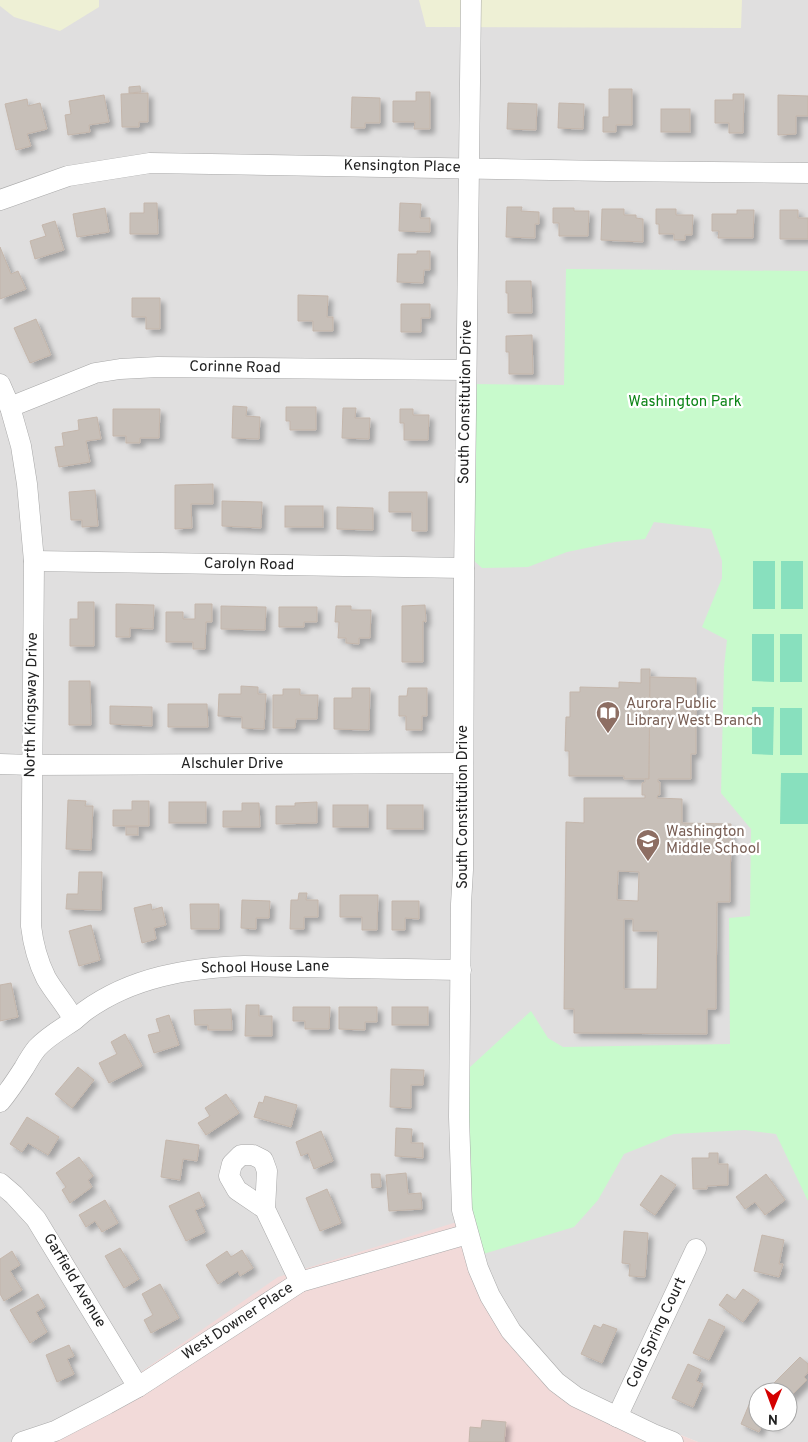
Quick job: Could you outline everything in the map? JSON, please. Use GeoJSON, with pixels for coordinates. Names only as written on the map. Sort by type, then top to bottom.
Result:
{"type":"FeatureCollection","features":[{"type":"Feature","properties":{"kind":"street","name":"South Constitution Drive"},"geometry":{"type":"LineString","coordinates":[[471,0],[464,568],[464,870],[461,904],[460,1117],[462,1210],[478,1268],[490,1296],[511,1331],[556,1382],[576,1397],[673,1442]]}},
{"type":"Feature","properties":{"kind":"street","name":"Kensington Place"},"geometry":{"type":"LineString","coordinates":[[0,200],[68,176],[150,163],[808,173]]}},
{"type":"Feature","properties":{"kind":"street","name":"Corinne Road"},"geometry":{"type":"LineString","coordinates":[[10,407],[95,373],[120,368],[466,370]]}},
{"type":"Feature","properties":{"kind":"street","name":"North Kingsway Drive"},"geometry":{"type":"LineString","coordinates":[[0,384],[10,407],[20,446],[27,484],[34,561],[30,912],[32,938],[46,978],[74,1020]]}},
{"type":"Feature","properties":{"kind":"street","name":"Carolyn Road"},"geometry":{"type":"LineString","coordinates":[[34,561],[464,568]]}},
{"type":"Feature","properties":{"kind":"street","name":"Alschuler Drive"},"geometry":{"type":"LineString","coordinates":[[0,764],[463,763]]}},
{"type":"Feature","properties":{"kind":"street","name":"School House Lane"},"geometry":{"type":"LineString","coordinates":[[0,1102],[36,1049],[58,1030],[86,1010],[127,988],[149,979],[185,970],[244,966],[461,970]]}},
{"type":"Feature","properties":{"kind":"street","name":"Garfield Avenue"},"geometry":{"type":"LineString","coordinates":[[0,1183],[36,1219],[138,1387]]}},
{"type":"Feature","properties":{"kind":"street"},"geometry":{"type":"LineString","coordinates":[[265,1210],[300,1282]]}},
{"type":"Feature","properties":{"kind":"street","name":"West Downer Place"},"geometry":{"type":"LineString","coordinates":[[22,1442],[55,1431],[138,1387],[300,1282],[468,1234]]}},
{"type":"Feature","properties":{"kind":"street","name":"Cold Spring Court"},"geometry":{"type":"LineString","coordinates":[[617,1417],[696,1249]]}},
{"type":"Feature","properties":{"kind":"shaded area"},"geometry":{"type":"Polygon","coordinates":[[[0,0],[808,0],[808,1442],[698,1442],[601,1403],[86,1410],[11,1442],[0,1442],[0,0]]]}},
{"type":"Feature","properties":{"kind":"shaded area"},"geometry":{"type":"Polygon","coordinates":[[[470,1218],[498,1296],[553,1372],[601,1403],[698,1442],[11,1442],[86,1410],[278,1277],[470,1218]]]}},
{"type":"Feature","properties":{"kind":"green space"},"geometry":{"type":"Polygon","coordinates":[[[0,0],[99,0],[99,7],[60,31],[14,17],[0,6],[0,0]]]}},
{"type":"Feature","properties":{"kind":"green space"},"geometry":{"type":"Polygon","coordinates":[[[419,0],[742,0],[741,28],[426,27],[419,0]]]}},
{"type":"Feature","properties":{"kind":"green space","name":"Washington Park"},"geometry":{"type":"Polygon","coordinates":[[[566,269],[808,271],[808,1201],[776,1134],[745,1130],[674,1134],[624,1154],[598,1200],[574,1227],[480,1255],[470,1218],[465,1141],[469,1068],[531,1011],[548,1038],[563,1047],[730,1044],[729,918],[750,916],[751,829],[721,793],[724,667],[727,640],[702,627],[722,578],[722,561],[711,529],[654,522],[645,539],[615,542],[567,552],[528,567],[482,568],[471,558],[473,384],[564,385],[566,269]]]}},
{"type":"Feature","properties":{"kind":"green space"},"geometry":{"type":"Polygon","coordinates":[[[753,561],[775,561],[775,609],[753,609],[753,561]]]}},
{"type":"Feature","properties":{"kind":"green space"},"geometry":{"type":"Polygon","coordinates":[[[781,561],[803,561],[803,609],[781,609],[781,561]]]}},
{"type":"Feature","properties":{"kind":"green space"},"geometry":{"type":"Polygon","coordinates":[[[752,634],[774,634],[774,682],[752,681],[752,634]]]}},
{"type":"Feature","properties":{"kind":"green space"},"geometry":{"type":"Polygon","coordinates":[[[780,634],[802,634],[802,682],[780,682],[780,634]]]}},
{"type":"Feature","properties":{"kind":"green space"},"geometry":{"type":"Polygon","coordinates":[[[752,707],[774,707],[773,755],[752,754],[752,707]]]}},
{"type":"Feature","properties":{"kind":"green space"},"geometry":{"type":"Polygon","coordinates":[[[780,708],[802,708],[802,755],[780,755],[780,708]]]}},
{"type":"Feature","properties":{"kind":"green space"},"geometry":{"type":"Polygon","coordinates":[[[781,773],[808,773],[808,824],[780,824],[781,773]]]}},
{"type":"Feature","properties":{"kind":"building"},"geometry":{"type":"Polygon","coordinates":[[[140,86],[141,92],[129,93],[129,87],[140,86]]]}},
{"type":"Feature","properties":{"kind":"building"},"geometry":{"type":"Polygon","coordinates":[[[609,89],[632,89],[632,125],[616,125],[616,132],[603,132],[603,117],[609,117],[609,89]]]}},
{"type":"Feature","properties":{"kind":"building"},"geometry":{"type":"Polygon","coordinates":[[[416,92],[430,92],[430,129],[414,129],[415,122],[393,122],[393,101],[416,101],[416,92]]]}},
{"type":"Feature","properties":{"kind":"building"},"geometry":{"type":"Polygon","coordinates":[[[148,93],[148,122],[139,122],[139,127],[122,127],[121,94],[148,93]]]}},
{"type":"Feature","properties":{"kind":"building"},"geometry":{"type":"Polygon","coordinates":[[[733,94],[744,94],[743,133],[729,133],[729,123],[715,123],[715,100],[733,100],[733,94]]]}},
{"type":"Feature","properties":{"kind":"building"},"geometry":{"type":"Polygon","coordinates":[[[104,95],[109,122],[89,125],[90,132],[68,135],[65,115],[71,114],[69,101],[104,95]]]}},
{"type":"Feature","properties":{"kind":"building"},"geometry":{"type":"Polygon","coordinates":[[[778,95],[808,96],[808,116],[796,116],[796,134],[778,135],[778,95]]]}},
{"type":"Feature","properties":{"kind":"building"},"geometry":{"type":"Polygon","coordinates":[[[352,97],[380,98],[380,123],[365,123],[365,128],[351,128],[352,97]]]}},
{"type":"Feature","properties":{"kind":"building"},"geometry":{"type":"Polygon","coordinates":[[[27,99],[28,106],[40,103],[47,129],[27,134],[31,146],[16,150],[5,104],[27,99]]]}},
{"type":"Feature","properties":{"kind":"building"},"geometry":{"type":"Polygon","coordinates":[[[508,103],[537,104],[536,130],[507,129],[508,103]]]}},
{"type":"Feature","properties":{"kind":"building"},"geometry":{"type":"Polygon","coordinates":[[[559,103],[584,104],[583,129],[558,128],[559,103]]]}},
{"type":"Feature","properties":{"kind":"building"},"geometry":{"type":"Polygon","coordinates":[[[661,109],[690,109],[690,132],[661,132],[661,109]]]}},
{"type":"Feature","properties":{"kind":"building"},"geometry":{"type":"Polygon","coordinates":[[[144,203],[157,203],[158,234],[130,234],[130,213],[144,213],[144,203]]]}},
{"type":"Feature","properties":{"kind":"building"},"geometry":{"type":"Polygon","coordinates":[[[400,203],[421,204],[420,218],[430,218],[430,232],[399,231],[400,203]]]}},
{"type":"Feature","properties":{"kind":"building"},"geometry":{"type":"Polygon","coordinates":[[[507,207],[522,207],[521,211],[539,212],[539,224],[535,224],[535,238],[506,237],[507,207]]]}},
{"type":"Feature","properties":{"kind":"building"},"geometry":{"type":"Polygon","coordinates":[[[105,208],[109,232],[77,237],[73,214],[105,208]]]}},
{"type":"Feature","properties":{"kind":"building"},"geometry":{"type":"Polygon","coordinates":[[[553,208],[574,208],[574,211],[589,211],[588,236],[559,236],[559,223],[553,223],[553,208]]]}},
{"type":"Feature","properties":{"kind":"building"},"geometry":{"type":"Polygon","coordinates":[[[602,209],[624,209],[624,215],[636,215],[636,218],[643,219],[643,242],[601,240],[602,209]]]}},
{"type":"Feature","properties":{"kind":"building"},"geometry":{"type":"Polygon","coordinates":[[[656,209],[676,209],[676,215],[693,215],[692,235],[685,235],[685,240],[674,240],[674,234],[659,234],[659,224],[656,224],[656,209]]]}},
{"type":"Feature","properties":{"kind":"building"},"geometry":{"type":"Polygon","coordinates":[[[737,210],[754,210],[753,238],[718,238],[719,231],[712,231],[712,214],[737,214],[737,210]]]}},
{"type":"Feature","properties":{"kind":"building"},"geometry":{"type":"Polygon","coordinates":[[[780,210],[798,210],[798,218],[808,218],[808,239],[780,239],[780,210]]]}},
{"type":"Feature","properties":{"kind":"building"},"geometry":{"type":"Polygon","coordinates":[[[55,221],[64,250],[35,259],[30,241],[46,236],[42,225],[55,221]]]}},
{"type":"Feature","properties":{"kind":"building"},"geometry":{"type":"Polygon","coordinates":[[[0,247],[11,274],[18,271],[26,289],[0,299],[0,247]]]}},
{"type":"Feature","properties":{"kind":"building"},"geometry":{"type":"Polygon","coordinates":[[[417,251],[430,251],[430,270],[424,270],[423,283],[397,282],[398,254],[417,254],[417,251]]]}},
{"type":"Feature","properties":{"kind":"building"},"geometry":{"type":"Polygon","coordinates":[[[506,281],[531,281],[532,313],[508,313],[506,281]]]}},
{"type":"Feature","properties":{"kind":"building"},"geometry":{"type":"Polygon","coordinates":[[[298,295],[328,296],[327,317],[333,317],[333,331],[313,331],[313,321],[298,321],[298,295]]]}},
{"type":"Feature","properties":{"kind":"building"},"geometry":{"type":"Polygon","coordinates":[[[132,298],[160,298],[160,329],[146,329],[146,317],[132,317],[132,298]]]}},
{"type":"Feature","properties":{"kind":"building"},"geometry":{"type":"Polygon","coordinates":[[[401,304],[430,304],[430,318],[421,318],[421,332],[401,332],[401,304]]]}},
{"type":"Feature","properties":{"kind":"building"},"geometry":{"type":"Polygon","coordinates":[[[36,319],[51,355],[30,363],[14,328],[36,319]]]}},
{"type":"Feature","properties":{"kind":"building"},"geometry":{"type":"Polygon","coordinates":[[[532,335],[533,374],[509,374],[509,352],[506,352],[506,336],[532,335]]]}},
{"type":"Feature","properties":{"kind":"building"},"geometry":{"type":"Polygon","coordinates":[[[233,406],[247,407],[246,416],[260,417],[259,439],[232,438],[233,406]]]}},
{"type":"Feature","properties":{"kind":"building"},"geometry":{"type":"Polygon","coordinates":[[[286,407],[316,407],[316,430],[290,430],[290,421],[286,421],[286,407]]]}},
{"type":"Feature","properties":{"kind":"building"},"geometry":{"type":"Polygon","coordinates":[[[343,408],[356,408],[355,418],[370,418],[369,439],[342,438],[343,408]]]}},
{"type":"Feature","properties":{"kind":"building"},"geometry":{"type":"Polygon","coordinates":[[[113,409],[160,409],[159,438],[140,438],[140,443],[126,443],[126,436],[113,436],[113,409]]]}},
{"type":"Feature","properties":{"kind":"building"},"geometry":{"type":"Polygon","coordinates":[[[400,409],[413,409],[413,415],[429,415],[428,440],[404,440],[404,423],[400,423],[400,409]]]}},
{"type":"Feature","properties":{"kind":"building"},"geometry":{"type":"Polygon","coordinates":[[[97,417],[101,439],[86,441],[90,462],[59,467],[55,447],[64,446],[62,433],[79,430],[78,420],[97,417]]]}},
{"type":"Feature","properties":{"kind":"building"},"geometry":{"type":"Polygon","coordinates":[[[213,484],[213,504],[191,504],[192,528],[175,529],[175,485],[213,484]]]}},
{"type":"Feature","properties":{"kind":"building"},"geometry":{"type":"Polygon","coordinates":[[[95,490],[98,526],[82,527],[82,520],[71,520],[69,492],[95,490]]]}},
{"type":"Feature","properties":{"kind":"building"},"geometry":{"type":"Polygon","coordinates":[[[389,492],[427,492],[427,531],[412,531],[412,512],[389,512],[389,492]]]}},
{"type":"Feature","properties":{"kind":"building"},"geometry":{"type":"Polygon","coordinates":[[[222,501],[262,502],[261,528],[222,526],[222,501]]]}},
{"type":"Feature","properties":{"kind":"building"},"geometry":{"type":"Polygon","coordinates":[[[285,506],[323,506],[323,527],[285,527],[285,506]]]}},
{"type":"Feature","properties":{"kind":"building"},"geometry":{"type":"Polygon","coordinates":[[[337,507],[373,508],[373,530],[337,529],[337,507]]]}},
{"type":"Feature","properties":{"kind":"building"},"geometry":{"type":"Polygon","coordinates":[[[78,602],[94,602],[94,646],[70,646],[70,619],[78,619],[78,602]]]}},
{"type":"Feature","properties":{"kind":"building"},"geometry":{"type":"Polygon","coordinates":[[[116,604],[154,605],[153,629],[130,628],[130,637],[116,637],[116,604]]]}},
{"type":"Feature","properties":{"kind":"building"},"geometry":{"type":"Polygon","coordinates":[[[195,604],[212,604],[212,622],[206,622],[205,649],[193,649],[193,642],[166,642],[166,612],[183,612],[183,619],[195,619],[195,604]]]}},
{"type":"Feature","properties":{"kind":"building"},"geometry":{"type":"Polygon","coordinates":[[[425,605],[426,622],[423,621],[423,662],[402,662],[402,606],[425,605]]]}},
{"type":"Feature","properties":{"kind":"building"},"geometry":{"type":"Polygon","coordinates":[[[221,606],[266,607],[265,630],[221,629],[221,606]]]}},
{"type":"Feature","properties":{"kind":"building"},"geometry":{"type":"Polygon","coordinates":[[[336,606],[351,606],[351,610],[371,610],[370,638],[359,638],[359,644],[346,643],[346,638],[338,638],[339,622],[335,622],[336,606]]]}},
{"type":"Feature","properties":{"kind":"building"},"geometry":{"type":"Polygon","coordinates":[[[279,607],[317,607],[317,622],[304,622],[304,627],[279,627],[279,607]]]}},
{"type":"Feature","properties":{"kind":"building","name":"Aurora Public Library West Branch"},"geometry":{"type":"Polygon","coordinates":[[[641,669],[650,669],[649,779],[624,779],[624,776],[569,776],[569,751],[565,751],[566,717],[570,717],[570,692],[580,692],[580,687],[619,688],[619,682],[641,683],[641,669]]]}},
{"type":"Feature","properties":{"kind":"building","name":"Washington Middle School"},"geometry":{"type":"Polygon","coordinates":[[[650,677],[696,678],[696,754],[691,754],[691,779],[658,779],[658,782],[660,782],[660,795],[657,798],[682,799],[682,823],[731,824],[730,902],[717,902],[716,1009],[707,1009],[707,1034],[574,1033],[574,1009],[564,1009],[566,822],[584,823],[584,798],[645,798],[645,795],[642,795],[642,783],[645,782],[645,779],[649,779],[650,677]],[[618,871],[617,900],[638,901],[639,872],[618,871]],[[624,919],[624,989],[657,989],[658,931],[633,931],[633,919],[624,919]]]}},
{"type":"Feature","properties":{"kind":"building"},"geometry":{"type":"Polygon","coordinates":[[[69,681],[90,681],[91,725],[69,725],[69,681]]]}},
{"type":"Feature","properties":{"kind":"building"},"geometry":{"type":"Polygon","coordinates":[[[241,686],[258,687],[258,694],[266,694],[264,729],[242,728],[242,717],[218,716],[219,694],[241,694],[241,686]]]}},
{"type":"Feature","properties":{"kind":"building"},"geometry":{"type":"Polygon","coordinates":[[[352,688],[370,688],[369,730],[334,729],[334,698],[352,698],[352,688]]]}},
{"type":"Feature","properties":{"kind":"building"},"geometry":{"type":"Polygon","coordinates":[[[408,688],[427,688],[427,716],[422,716],[422,730],[406,730],[406,716],[399,716],[399,696],[407,696],[408,688]]]}},
{"type":"Feature","properties":{"kind":"building"},"geometry":{"type":"Polygon","coordinates":[[[283,689],[300,689],[300,695],[318,695],[317,719],[296,719],[295,728],[273,728],[273,695],[283,695],[283,689]]]}},
{"type":"Feature","properties":{"kind":"building"},"geometry":{"type":"Polygon","coordinates":[[[168,704],[207,704],[208,727],[168,727],[168,704]]]}},
{"type":"Feature","properties":{"kind":"building"},"geometry":{"type":"Polygon","coordinates":[[[110,706],[152,707],[152,726],[110,724],[110,706]]]}},
{"type":"Feature","properties":{"kind":"building"},"geometry":{"type":"Polygon","coordinates":[[[68,800],[86,801],[85,806],[93,806],[91,850],[66,849],[68,800]]]}},
{"type":"Feature","properties":{"kind":"building"},"geometry":{"type":"Polygon","coordinates":[[[132,801],[149,801],[149,826],[113,826],[113,810],[132,810],[132,801]]]}},
{"type":"Feature","properties":{"kind":"building"},"geometry":{"type":"Polygon","coordinates":[[[169,802],[206,802],[206,823],[169,823],[169,802]]]}},
{"type":"Feature","properties":{"kind":"building"},"geometry":{"type":"Polygon","coordinates":[[[317,802],[317,823],[276,824],[276,806],[295,806],[295,803],[317,802]]]}},
{"type":"Feature","properties":{"kind":"building"},"geometry":{"type":"Polygon","coordinates":[[[242,803],[259,803],[260,827],[223,827],[223,811],[242,811],[242,803]]]}},
{"type":"Feature","properties":{"kind":"building"},"geometry":{"type":"Polygon","coordinates":[[[333,805],[368,805],[368,827],[333,827],[333,805]]]}},
{"type":"Feature","properties":{"kind":"building"},"geometry":{"type":"Polygon","coordinates":[[[387,805],[423,805],[423,829],[387,829],[387,805]]]}},
{"type":"Feature","properties":{"kind":"building"},"geometry":{"type":"Polygon","coordinates":[[[126,827],[138,827],[138,835],[126,835],[126,827]]]}},
{"type":"Feature","properties":{"kind":"building"},"geometry":{"type":"Polygon","coordinates":[[[79,872],[102,872],[101,910],[66,909],[67,894],[78,894],[79,872]]]}},
{"type":"Feature","properties":{"kind":"building"},"geometry":{"type":"Polygon","coordinates":[[[299,893],[307,893],[306,900],[318,900],[318,917],[304,917],[304,929],[290,929],[291,900],[298,900],[299,893]]]}},
{"type":"Feature","properties":{"kind":"building"},"geometry":{"type":"Polygon","coordinates":[[[340,895],[378,895],[377,930],[362,930],[362,917],[340,917],[340,895]]]}},
{"type":"Feature","properties":{"kind":"building"},"geometry":{"type":"Polygon","coordinates":[[[242,900],[270,901],[269,918],[256,918],[256,929],[241,928],[242,900]]]}},
{"type":"Feature","properties":{"kind":"building"},"geometry":{"type":"Polygon","coordinates":[[[392,901],[419,901],[419,919],[405,918],[405,930],[392,930],[392,901]]]}},
{"type":"Feature","properties":{"kind":"building"},"geometry":{"type":"Polygon","coordinates":[[[151,904],[152,910],[162,907],[166,925],[154,928],[156,939],[142,943],[134,908],[151,904]]]}},
{"type":"Feature","properties":{"kind":"building"},"geometry":{"type":"Polygon","coordinates":[[[190,904],[219,904],[219,929],[191,929],[190,904]]]}},
{"type":"Feature","properties":{"kind":"building"},"geometry":{"type":"Polygon","coordinates":[[[91,925],[100,960],[79,966],[69,931],[91,925]]]}},
{"type":"Feature","properties":{"kind":"building"},"geometry":{"type":"Polygon","coordinates":[[[11,983],[18,1017],[0,1021],[0,985],[11,983]]]}},
{"type":"Feature","properties":{"kind":"building"},"geometry":{"type":"Polygon","coordinates":[[[246,1005],[259,1005],[259,1016],[272,1016],[272,1036],[245,1036],[246,1005]]]}},
{"type":"Feature","properties":{"kind":"building"},"geometry":{"type":"Polygon","coordinates":[[[293,1007],[330,1007],[329,1029],[305,1029],[305,1021],[293,1021],[293,1007]]]}},
{"type":"Feature","properties":{"kind":"building"},"geometry":{"type":"Polygon","coordinates":[[[339,1007],[377,1007],[377,1022],[365,1022],[365,1030],[339,1029],[339,1007]]]}},
{"type":"Feature","properties":{"kind":"building"},"geometry":{"type":"Polygon","coordinates":[[[392,1007],[428,1007],[428,1025],[392,1025],[392,1007]]]}},
{"type":"Feature","properties":{"kind":"building"},"geometry":{"type":"Polygon","coordinates":[[[231,1009],[232,1030],[208,1030],[208,1025],[195,1025],[194,1010],[231,1009]]]}},
{"type":"Feature","properties":{"kind":"building"},"geometry":{"type":"Polygon","coordinates":[[[169,1015],[179,1045],[154,1053],[148,1035],[160,1032],[156,1019],[169,1015]]]}},
{"type":"Feature","properties":{"kind":"building"},"geometry":{"type":"Polygon","coordinates":[[[125,1034],[142,1066],[109,1083],[99,1063],[117,1054],[111,1042],[125,1034]]]}},
{"type":"Feature","properties":{"kind":"building"},"geometry":{"type":"Polygon","coordinates":[[[78,1067],[94,1080],[72,1108],[55,1094],[78,1067]]]}},
{"type":"Feature","properties":{"kind":"building"},"geometry":{"type":"Polygon","coordinates":[[[391,1069],[424,1070],[423,1085],[411,1085],[411,1108],[390,1107],[391,1069]]]}},
{"type":"Feature","properties":{"kind":"building"},"geometry":{"type":"Polygon","coordinates":[[[226,1094],[239,1113],[206,1135],[198,1123],[210,1116],[205,1108],[226,1094]]]}},
{"type":"Feature","properties":{"kind":"building"},"geometry":{"type":"Polygon","coordinates":[[[265,1096],[297,1105],[291,1127],[254,1117],[259,1102],[263,1103],[265,1096]]]}},
{"type":"Feature","properties":{"kind":"building"},"geometry":{"type":"Polygon","coordinates":[[[27,1117],[59,1137],[48,1155],[28,1143],[22,1152],[10,1144],[27,1117]]]}},
{"type":"Feature","properties":{"kind":"building"},"geometry":{"type":"Polygon","coordinates":[[[396,1128],[412,1129],[411,1143],[423,1143],[423,1158],[395,1156],[396,1128]]]}},
{"type":"Feature","properties":{"kind":"building"},"geometry":{"type":"Polygon","coordinates":[[[321,1131],[333,1161],[314,1169],[308,1153],[301,1156],[296,1142],[321,1131]]]}},
{"type":"Feature","properties":{"kind":"building"},"geometry":{"type":"Polygon","coordinates":[[[166,1140],[199,1145],[197,1161],[183,1159],[180,1180],[161,1177],[166,1140]]]}},
{"type":"Feature","properties":{"kind":"building"},"geometry":{"type":"Polygon","coordinates":[[[709,1153],[718,1153],[718,1164],[728,1164],[728,1185],[707,1186],[707,1189],[693,1189],[692,1158],[709,1158],[709,1153]]]}},
{"type":"Feature","properties":{"kind":"building"},"geometry":{"type":"Polygon","coordinates":[[[79,1157],[93,1176],[88,1180],[92,1187],[70,1203],[62,1190],[66,1187],[56,1173],[79,1157]]]}},
{"type":"Feature","properties":{"kind":"building"},"geometry":{"type":"Polygon","coordinates":[[[406,1173],[408,1194],[421,1193],[422,1209],[389,1211],[386,1175],[406,1173]]]}},
{"type":"Feature","properties":{"kind":"building"},"geometry":{"type":"Polygon","coordinates":[[[371,1174],[380,1174],[381,1187],[372,1188],[371,1174]]]}},
{"type":"Feature","properties":{"kind":"building"},"geometry":{"type":"Polygon","coordinates":[[[766,1174],[785,1200],[765,1215],[755,1202],[745,1209],[736,1197],[766,1174]]]}},
{"type":"Feature","properties":{"kind":"building"},"geometry":{"type":"Polygon","coordinates":[[[661,1175],[676,1185],[655,1215],[640,1205],[661,1175]]]}},
{"type":"Feature","properties":{"kind":"building"},"geometry":{"type":"Polygon","coordinates":[[[327,1189],[341,1223],[320,1231],[306,1198],[327,1189]]]}},
{"type":"Feature","properties":{"kind":"building"},"geometry":{"type":"Polygon","coordinates":[[[199,1192],[205,1206],[195,1210],[205,1232],[186,1241],[169,1206],[199,1192]]]}},
{"type":"Feature","properties":{"kind":"building"},"geometry":{"type":"Polygon","coordinates":[[[105,1200],[118,1223],[102,1232],[95,1221],[86,1227],[79,1215],[105,1200]]]}},
{"type":"Feature","properties":{"kind":"building"},"geometry":{"type":"Polygon","coordinates":[[[624,1231],[648,1233],[645,1277],[629,1276],[630,1264],[622,1263],[624,1231]]]}},
{"type":"Feature","properties":{"kind":"building"},"geometry":{"type":"Polygon","coordinates":[[[762,1235],[784,1240],[779,1264],[783,1264],[779,1277],[754,1271],[762,1235]]]}},
{"type":"Feature","properties":{"kind":"building"},"geometry":{"type":"Polygon","coordinates":[[[120,1248],[139,1279],[124,1288],[105,1256],[120,1248]]]}},
{"type":"Feature","properties":{"kind":"building"},"geometry":{"type":"Polygon","coordinates":[[[242,1250],[253,1268],[240,1276],[238,1271],[218,1284],[206,1265],[227,1251],[231,1257],[242,1250]]]}},
{"type":"Feature","properties":{"kind":"building"},"geometry":{"type":"Polygon","coordinates":[[[12,1251],[20,1265],[10,1271],[22,1290],[4,1301],[0,1294],[0,1259],[12,1251]]]}},
{"type":"Feature","properties":{"kind":"building"},"geometry":{"type":"Polygon","coordinates":[[[160,1284],[179,1318],[151,1333],[144,1320],[153,1315],[142,1294],[160,1284]]]}},
{"type":"Feature","properties":{"kind":"building"},"geometry":{"type":"Polygon","coordinates":[[[743,1289],[759,1300],[743,1322],[719,1305],[727,1294],[735,1300],[743,1289]]]}},
{"type":"Feature","properties":{"kind":"building"},"geometry":{"type":"Polygon","coordinates":[[[38,1294],[45,1307],[36,1312],[47,1332],[30,1343],[10,1310],[38,1294]]]}},
{"type":"Feature","properties":{"kind":"building"},"geometry":{"type":"Polygon","coordinates":[[[709,1319],[725,1327],[709,1360],[693,1353],[709,1319]]]}},
{"type":"Feature","properties":{"kind":"building"},"geometry":{"type":"Polygon","coordinates":[[[603,1324],[617,1329],[602,1363],[581,1354],[594,1325],[601,1328],[603,1324]]]}},
{"type":"Feature","properties":{"kind":"building"},"geometry":{"type":"Polygon","coordinates":[[[69,1345],[74,1356],[67,1359],[74,1374],[57,1382],[46,1355],[69,1345]]]}},
{"type":"Feature","properties":{"kind":"building"},"geometry":{"type":"Polygon","coordinates":[[[800,1357],[808,1364],[808,1372],[804,1377],[807,1380],[798,1389],[798,1382],[775,1382],[800,1357]]]}},
{"type":"Feature","properties":{"kind":"building"},"geometry":{"type":"Polygon","coordinates":[[[688,1364],[701,1370],[696,1381],[703,1384],[693,1407],[672,1398],[688,1364]]]}},
{"type":"Feature","properties":{"kind":"building"},"geometry":{"type":"Polygon","coordinates":[[[748,1407],[748,1427],[741,1424],[748,1407]]]}},
{"type":"Feature","properties":{"kind":"building"},"geometry":{"type":"Polygon","coordinates":[[[482,1420],[506,1422],[504,1442],[469,1442],[470,1427],[481,1428],[482,1420]]]}},
{"type":"Feature","properties":{"kind":"place","name":"Aurora Public Library West Branch"},"geometry":{"type":"Point","coordinates":[608,734]}},
{"type":"Feature","properties":{"kind":"place","name":"Washington Middle School"},"geometry":{"type":"Point","coordinates":[648,862]}}]}
